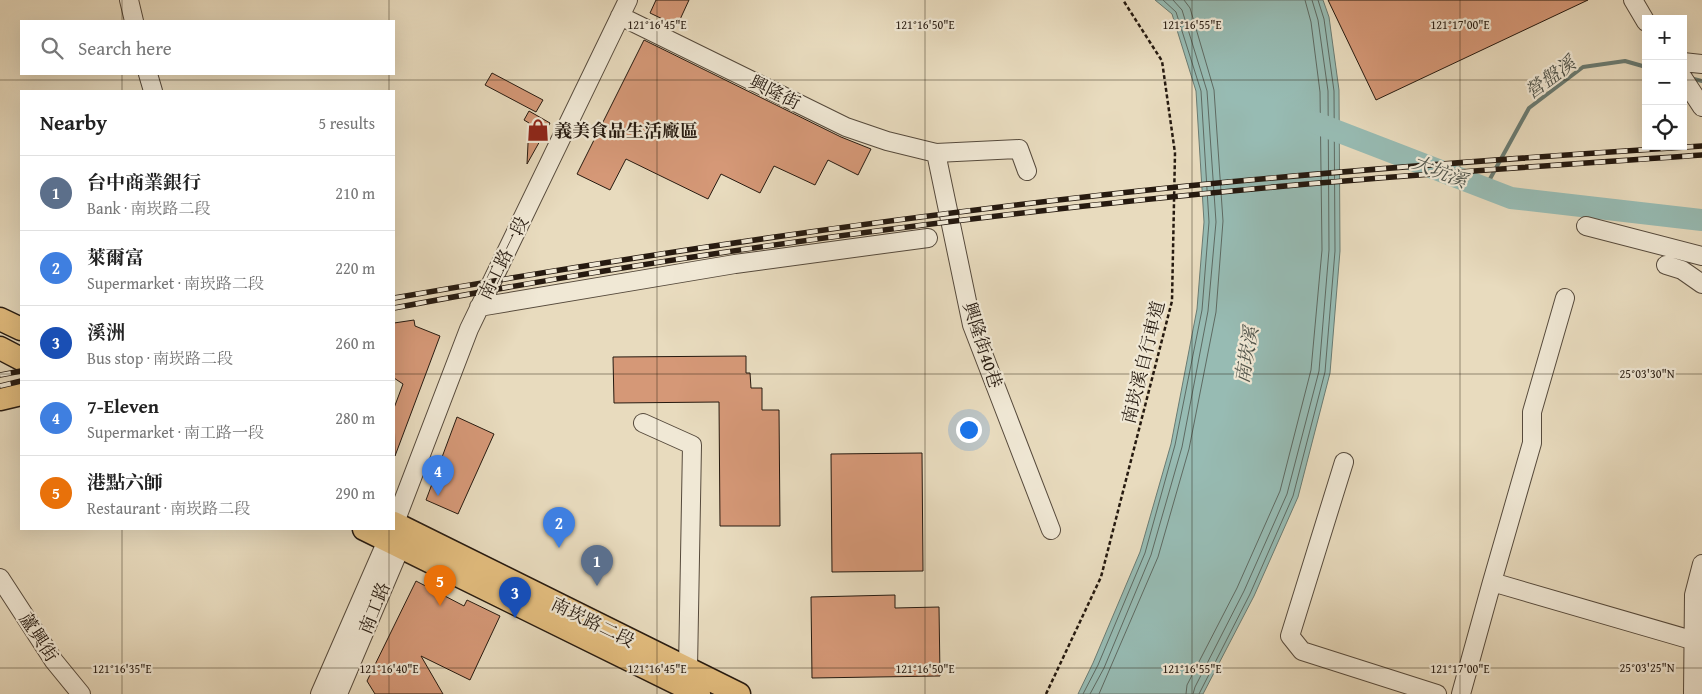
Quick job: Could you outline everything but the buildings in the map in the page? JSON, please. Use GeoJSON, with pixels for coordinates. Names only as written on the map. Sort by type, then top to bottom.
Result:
{"type":"FeatureCollection","features":[{"type":"Feature","properties":{"kind":"main road"},"geometry":{"type":"LineString","coordinates":[[0,319],[20,329]]}},
{"type":"Feature","properties":{"kind":"main road"},"geometry":{"type":"LineString","coordinates":[[0,399],[20,394]]}},
{"type":"Feature","properties":{"kind":"main road"},"geometry":{"type":"LineString","coordinates":[[0,413],[20,408]]}},
{"type":"Feature","properties":{"kind":"main road","name":"南崁路二段"},"geometry":{"type":"LineString","coordinates":[[379,530],[394,531],[739,694]]}},
{"type":"Feature","properties":{"kind":"main road","name":"南崁路二段"},"geometry":{"type":"LineString","coordinates":[[394,531],[699,694]]}},
{"type":"Feature","properties":{"kind":"street"},"geometry":{"type":"LineString","coordinates":[[129,0],[134,20]]}},
{"type":"Feature","properties":{"kind":"street","name":"南工路一段"},"geometry":{"type":"LineString","coordinates":[[395,528],[469,329],[628,0]]}},
{"type":"Feature","properties":{"kind":"street"},"geometry":{"type":"LineString","coordinates":[[1633,0],[1642,15]]}},
{"type":"Feature","properties":{"kind":"street","name":"興隆街"},"geometry":{"type":"LineString","coordinates":[[620,16],[846,127],[887,141],[936,153],[1019,149],[1027,171]]}},
{"type":"Feature","properties":{"kind":"street"},"geometry":{"type":"LineString","coordinates":[[1687,62],[1702,64]]}},
{"type":"Feature","properties":{"kind":"street"},"geometry":{"type":"LineString","coordinates":[[148,75],[153,90]]}},
{"type":"Feature","properties":{"kind":"street"},"geometry":{"type":"LineString","coordinates":[[1687,83],[1702,106]]}},
{"type":"Feature","properties":{"kind":"street","name":"興隆街40巷"},"geometry":{"type":"LineString","coordinates":[[936,153],[972,325],[1051,530]]}},
{"type":"Feature","properties":{"kind":"street"},"geometry":{"type":"LineString","coordinates":[[1586,226],[1702,256]]}},
{"type":"Feature","properties":{"kind":"street"},"geometry":{"type":"LineString","coordinates":[[479,307],[734,264],[928,238]]}},
{"type":"Feature","properties":{"kind":"street"},"geometry":{"type":"LineString","coordinates":[[1666,265],[1682,270],[1702,284]]}},
{"type":"Feature","properties":{"kind":"street"},"geometry":{"type":"LineString","coordinates":[[1461,694],[1532,443],[1532,412],[1565,298]]}},
{"type":"Feature","properties":{"kind":"street"},"geometry":{"type":"LineString","coordinates":[[643,423],[692,445],[688,669]]}},
{"type":"Feature","properties":{"kind":"street"},"geometry":{"type":"LineString","coordinates":[[1344,462],[1290,636],[1302,651],[1437,694]]}},
{"type":"Feature","properties":{"kind":"street","name":"南工路"},"geometry":{"type":"LineString","coordinates":[[320,694],[341,685],[394,531]]}},
{"type":"Feature","properties":{"kind":"street"},"geometry":{"type":"LineString","coordinates":[[1693,694],[1698,642],[1694,595],[1702,564]]}},
{"type":"Feature","properties":{"kind":"street","name":"蘆興街"},"geometry":{"type":"LineString","coordinates":[[0,578],[49,655],[81,694]]}},
{"type":"Feature","properties":{"kind":"street"},"geometry":{"type":"LineString","coordinates":[[1492,582],[1698,642]]}},
{"type":"Feature","properties":{"kind":"path","name":"南崁溪自行車道"},"geometry":{"type":"LineString","coordinates":[[1046,694],[1101,577],[1172,301],[1175,153],[1162,61],[1123,0]]}},
{"type":"Feature","properties":{"kind":"water","name":"南崁溪"},"geometry":{"type":"Polygon","coordinates":[[[1155,0],[1323,0],[1329,17],[1339,90],[1340,251],[1330,373],[1298,497],[1254,596],[1203,694],[1078,694],[1140,552],[1171,444],[1197,309],[1204,222],[1196,91],[1172,14],[1155,0]]]}},
{"type":"Feature","properties":{"kind":"waterway","name":"營盤溪"},"geometry":{"type":"LineString","coordinates":[[1485,188],[1529,108],[1583,67],[1625,61],[1642,66]]}},
{"type":"Feature","properties":{"kind":"waterway","name":"營盤溪"},"geometry":{"type":"LineString","coordinates":[[1690,78],[1702,81]]}},
{"type":"Feature","properties":{"kind":"waterway","name":"大坑溪"},"geometry":{"type":"LineString","coordinates":[[1311,121],[1511,198],[1702,220]]}},
{"type":"Feature","properties":{"kind":"railway"},"geometry":{"type":"LineString","coordinates":[[395,298],[690,249],[988,208],[1251,180],[1509,159],[1702,146]]}},
{"type":"Feature","properties":{"kind":"railway"},"geometry":{"type":"LineString","coordinates":[[395,308],[509,287],[739,250],[971,219],[1319,183],[1702,155]]}},
{"type":"Feature","properties":{"kind":"railway"},"geometry":{"type":"LineString","coordinates":[[0,375],[20,371]]}},
{"type":"Feature","properties":{"kind":"railway"},"geometry":{"type":"LineString","coordinates":[[0,386],[20,381]]}},
{"type":"Feature","properties":{"kind":"place","name":"義美食品生活廠區"},"geometry":{"type":"Point","coordinates":[538,130]}},
{"type":"Feature","properties":{"kind":"place","name":"7-Eleven"},"geometry":{"type":"Point","coordinates":[438,496]}},
{"type":"Feature","properties":{"kind":"place","name":"萊爾富"},"geometry":{"type":"Point","coordinates":[559,548]}},
{"type":"Feature","properties":{"kind":"place","name":"台中商業銀行"},"geometry":{"type":"Point","coordinates":[597,586]}},
{"type":"Feature","properties":{"kind":"place","name":"港點六師"},"geometry":{"type":"Point","coordinates":[440,606]}},
{"type":"Feature","properties":{"kind":"place","name":"溪洲"},"geometry":{"type":"Point","coordinates":[515,618]}}]}
